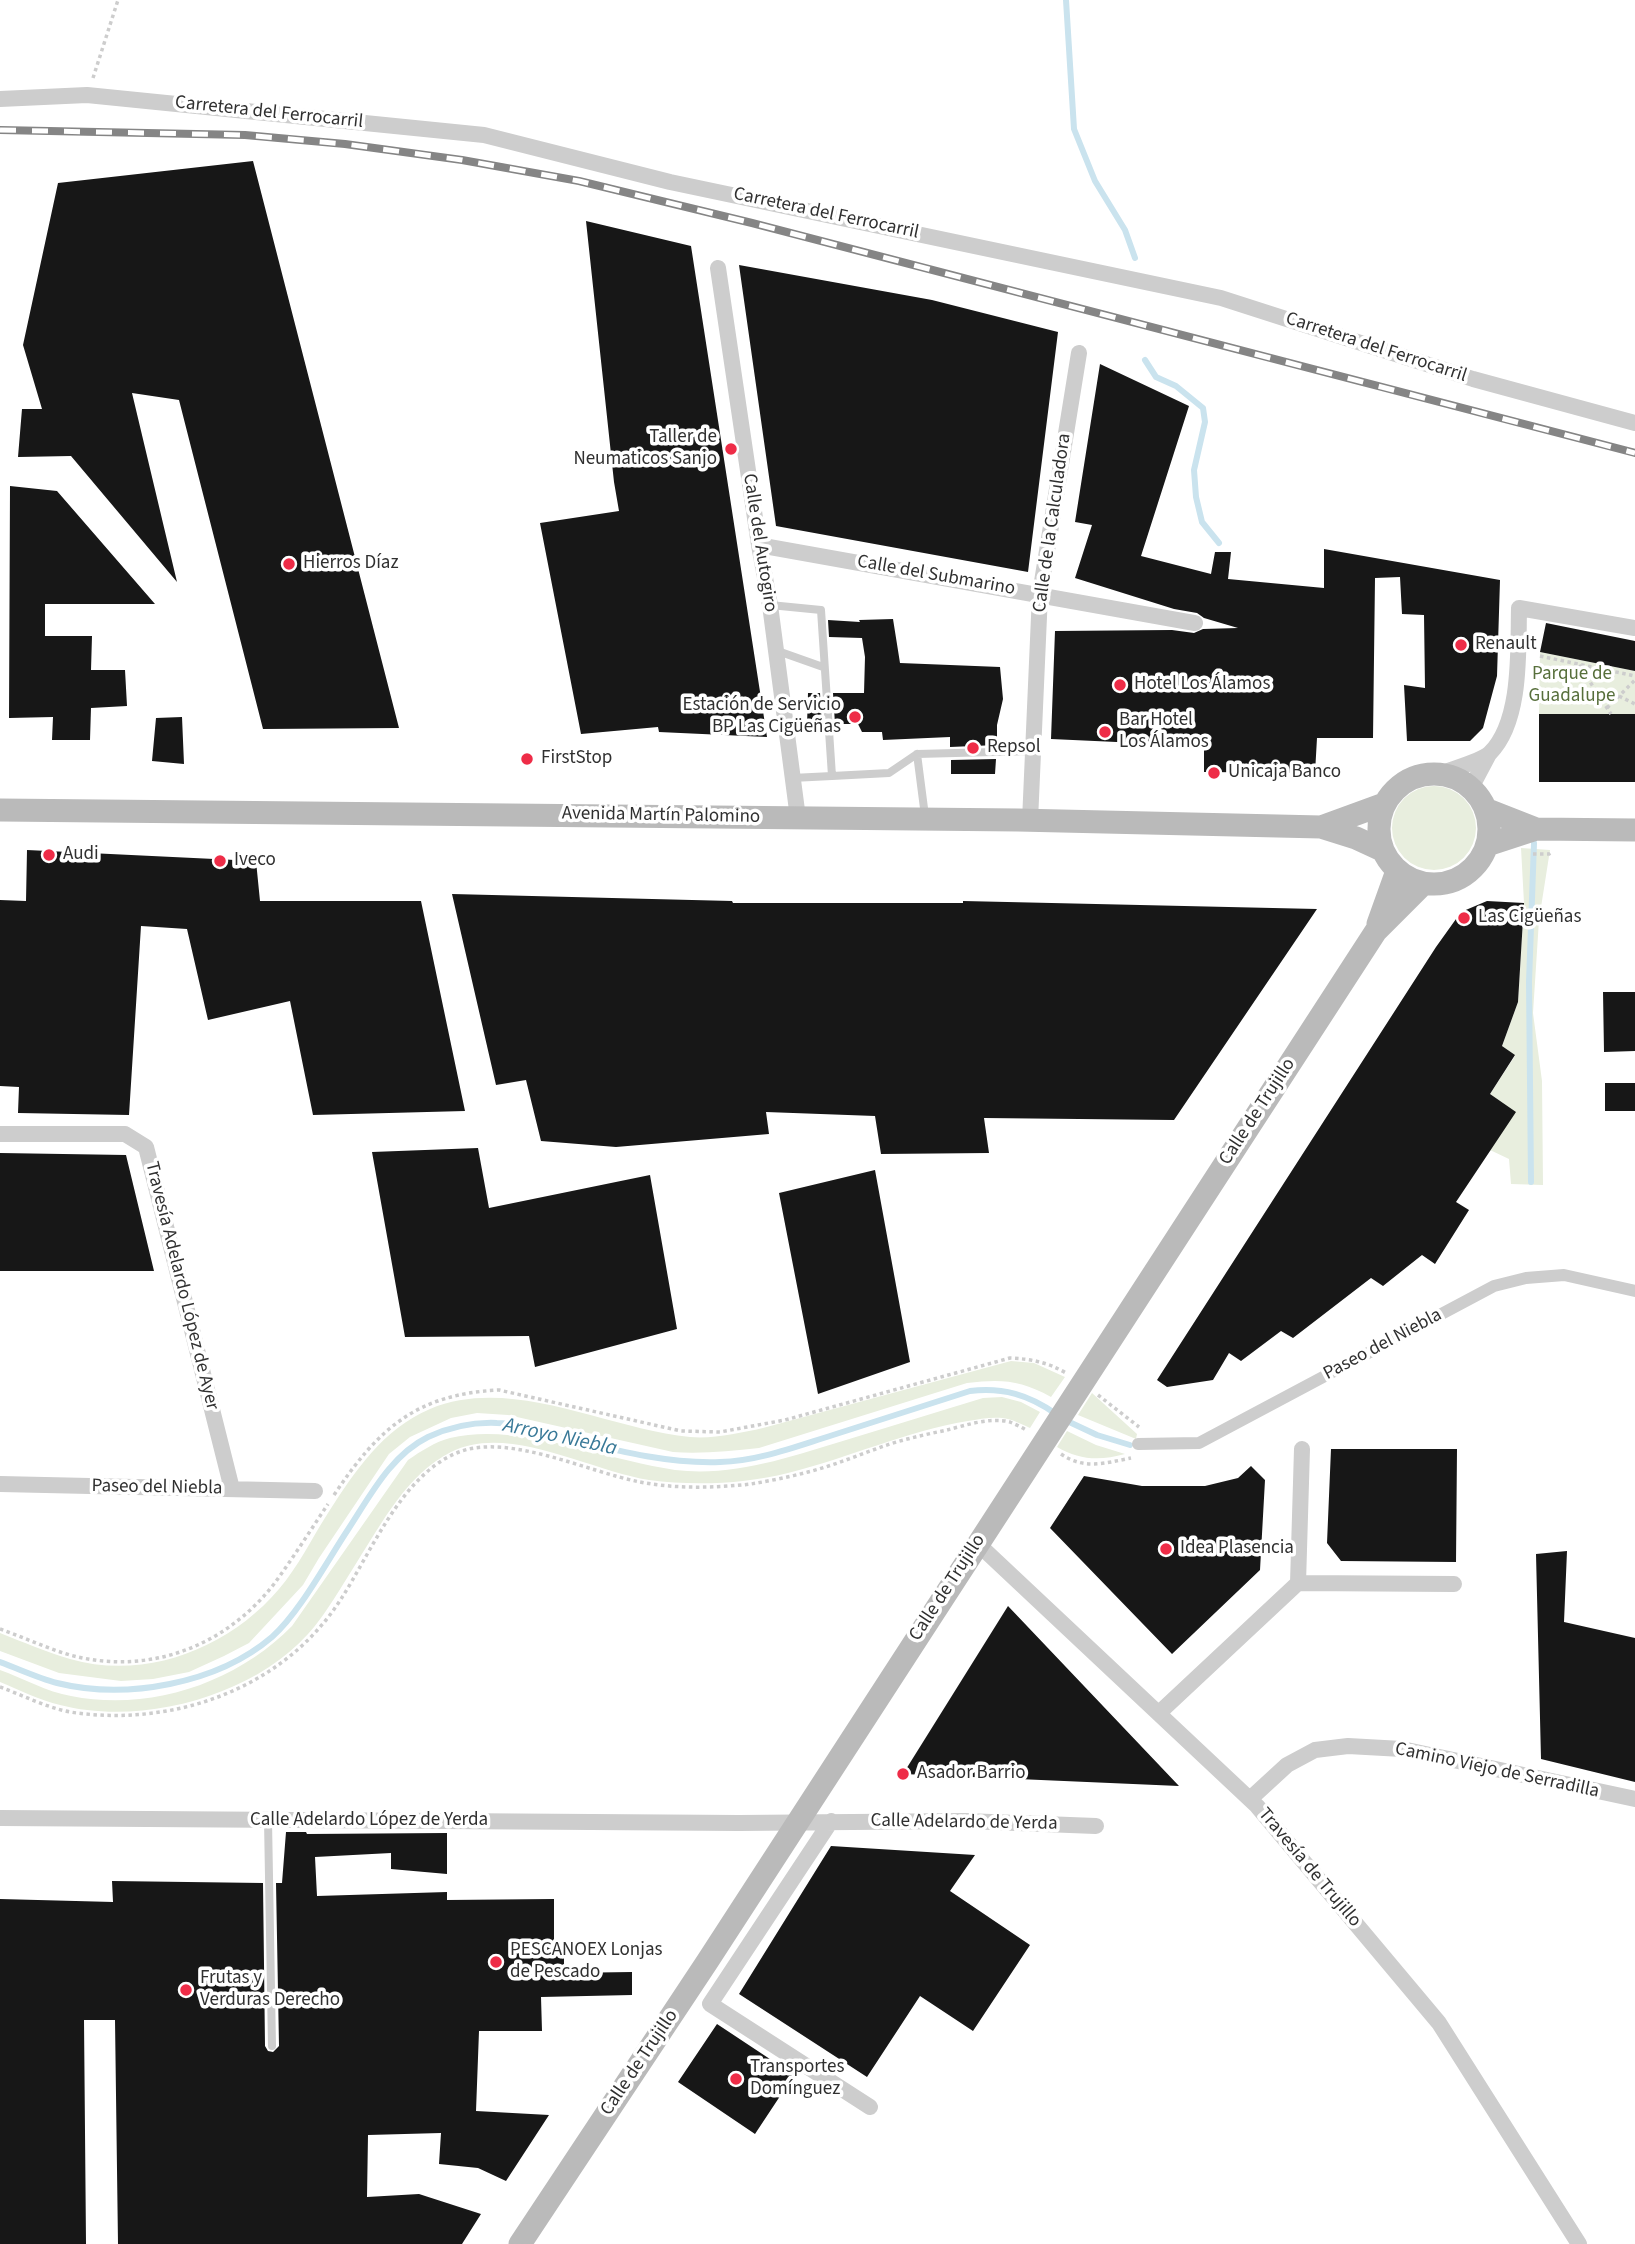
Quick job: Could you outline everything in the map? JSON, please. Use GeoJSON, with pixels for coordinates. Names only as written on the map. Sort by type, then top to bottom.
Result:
{"type":"FeatureCollection","features":[{"type":"Feature","properties":{"kind":"main road"},"geometry":{"type":"LineString","coordinates":[[1423,774],[1457,778],[1471,788],[1485,808],[1489,827],[1484,854],[1473,869],[1459,879],[1441,884],[1423,884],[1397,871],[1382,850],[1378,835],[1384,804],[1394,790],[1407,780],[1423,774]]}},
{"type":"Feature","properties":{"kind":"main road","name":"Avenida Martín Palomino"},"geometry":{"type":"LineString","coordinates":[[1321,827],[1384,804]]}},
{"type":"Feature","properties":{"kind":"main road"},"geometry":{"type":"LineString","coordinates":[[1485,808],[1535,830]]}},
{"type":"Feature","properties":{"kind":"main road","name":"Avenida Martín Palomino"},"geometry":{"type":"LineString","coordinates":[[0,810],[925,819],[1321,827],[1382,850]]}},
{"type":"Feature","properties":{"kind":"main road"},"geometry":{"type":"LineString","coordinates":[[1487,845],[1535,830],[1635,830]]}},
{"type":"Feature","properties":{"kind":"main road"},"geometry":{"type":"LineString","coordinates":[[1376,931],[1397,871]]}},
{"type":"Feature","properties":{"kind":"main road"},"geometry":{"type":"LineString","coordinates":[[1376,931],[1423,884]]}},
{"type":"Feature","properties":{"kind":"main road","name":"Calle de Trujillo"},"geometry":{"type":"LineString","coordinates":[[520,2244],[1376,931]]}},
{"type":"Feature","properties":{"kind":"street","name":"Carretera del Ferrocarril"},"geometry":{"type":"LineString","coordinates":[[0,99],[87,95],[484,135],[670,182],[1221,298],[1473,379],[1635,424]]}},
{"type":"Feature","properties":{"kind":"street","name":"Calle del Autogiro"},"geometry":{"type":"LineString","coordinates":[[719,268],[770,605],[798,818]]}},
{"type":"Feature","properties":{"kind":"street","name":"Calle de la Calculadora"},"geometry":{"type":"LineString","coordinates":[[1030,821],[1040,594],[1079,353]]}},
{"type":"Feature","properties":{"kind":"street","name":"Calle del Submarino"},"geometry":{"type":"LineString","coordinates":[[759,545],[1195,623]]}},
{"type":"Feature","properties":{"kind":"street"},"geometry":{"type":"LineString","coordinates":[[1471,788],[1503,732],[1514,701],[1519,608],[1635,628]]}},
{"type":"Feature","properties":{"kind":"street"},"geometry":{"type":"LineString","coordinates":[[1440,774],[1489,754]]}},
{"type":"Feature","properties":{"kind":"street","name":"Travesía Adelardo López de Ayer"},"geometry":{"type":"LineString","coordinates":[[0,1134],[125,1134],[146,1147],[232,1489]]}},
{"type":"Feature","properties":{"kind":"street","name":"Paseo del Niebla"},"geometry":{"type":"LineString","coordinates":[[1138,1444],[1199,1443],[1494,1286],[1526,1278],[1564,1275],[1635,1291]]}},
{"type":"Feature","properties":{"kind":"street"},"geometry":{"type":"LineString","coordinates":[[1298,1583],[1302,1449]]}},
{"type":"Feature","properties":{"kind":"street","name":"Paseo del Niebla"},"geometry":{"type":"LineString","coordinates":[[0,1484],[315,1491]]}},
{"type":"Feature","properties":{"kind":"street","name":"Travesía de Trujillo"},"geometry":{"type":"LineString","coordinates":[[977,1543],[1250,1798],[1439,2023],[1579,2244]]}},
{"type":"Feature","properties":{"kind":"street"},"geometry":{"type":"LineString","coordinates":[[1159,1713],[1298,1583],[1454,1584]]}},
{"type":"Feature","properties":{"kind":"street","name":"Camino Viejo de Serradilla"},"geometry":{"type":"LineString","coordinates":[[1250,1798],[1287,1765],[1315,1750],[1348,1746],[1402,1749],[1635,1799]]}},
{"type":"Feature","properties":{"kind":"street","name":"Calle Adelardo López de Yerda"},"geometry":{"type":"LineString","coordinates":[[0,1818],[738,1823],[798,1821]]}},
{"type":"Feature","properties":{"kind":"street","name":"Calle Adelardo de Yerda"},"geometry":{"type":"LineString","coordinates":[[798,1821],[965,1821],[1096,1826]]}},
{"type":"Feature","properties":{"kind":"street"},"geometry":{"type":"LineString","coordinates":[[831,1821],[710,2004],[870,2107]]}},
{"type":"Feature","properties":{"kind":"lane"},"geometry":{"type":"LineString","coordinates":[[770,605],[821,610],[832,776]]}},
{"type":"Feature","properties":{"kind":"lane"},"geometry":{"type":"LineString","coordinates":[[775,650],[823,667]]}},
{"type":"Feature","properties":{"kind":"lane"},"geometry":{"type":"LineString","coordinates":[[793,778],[888,773],[917,754],[1033,751]]}},
{"type":"Feature","properties":{"kind":"lane"},"geometry":{"type":"LineString","coordinates":[[917,754],[925,819]]}},
{"type":"Feature","properties":{"kind":"lane"},"geometry":{"type":"LineString","coordinates":[[268,1820],[272,2046]]}},
{"type":"Feature","properties":{"kind":"path"},"geometry":{"type":"LineString","coordinates":[[87,95],[118,0]]}},
{"type":"Feature","properties":{"kind":"path"},"geometry":{"type":"LineString","coordinates":[[1540,656],[1635,678],[1607,708]]}},
{"type":"Feature","properties":{"kind":"path"},"geometry":{"type":"LineString","coordinates":[[1579,665],[1611,714]]}},
{"type":"Feature","properties":{"kind":"path"},"geometry":{"type":"LineString","coordinates":[[1619,696],[1635,704]]}},
{"type":"Feature","properties":{"kind":"path"},"geometry":{"type":"LineString","coordinates":[[0,1629],[70,1655],[112,1662],[150,1659],[189,1651],[236,1622],[273,1585],[358,1459],[383,1432],[409,1415],[442,1399],[471,1391],[499,1390],[681,1432],[720,1432],[785,1420],[1010,1358],[1030,1359],[1050,1364],[1135,1426],[1143,1428],[1135,1457],[1103,1464],[1083,1464],[1066,1457],[1044,1441],[1009,1422],[971,1423],[892,1444],[807,1472],[751,1484],[707,1487],[641,1482],[509,1447],[482,1446],[441,1461],[418,1480],[394,1511],[339,1602],[309,1641],[245,1686],[210,1702],[170,1711],[120,1716],[75,1713],[0,1687]]}},
{"type":"Feature","properties":{"kind":"green space","name":"Parque de Guadalupe"},"geometry":{"type":"Polygon","coordinates":[[[1540,652],[1635,671],[1635,714],[1539,714],[1540,652]]]}},
{"type":"Feature","properties":{"kind":"green space"},"geometry":{"type":"Polygon","coordinates":[[[1434,786],[1450,789],[1469,805],[1476,828],[1473,844],[1457,863],[1434,870],[1418,867],[1399,851],[1392,828],[1395,812],[1411,793],[1434,786]]]}},
{"type":"Feature","properties":{"kind":"green space"},"geometry":{"type":"Polygon","coordinates":[[[1521,848],[1550,850],[1539,920],[1533,1013],[1542,1081],[1543,1185],[1511,1184],[1509,1159],[1490,1150],[1490,1094],[1515,1056],[1502,1046],[1518,1002],[1524,903],[1521,848]]]}},
{"type":"Feature","properties":{"kind":"green space"},"geometry":{"type":"Polygon","coordinates":[[[1011,1361],[1034,1363],[1065,1377],[1051,1397],[1030,1387],[1010,1382],[967,1383],[759,1448],[673,1452],[508,1415],[477,1413],[451,1418],[410,1437],[389,1454],[303,1585],[249,1643],[224,1656],[189,1672],[153,1679],[121,1681],[59,1673],[0,1651],[0,1633],[70,1659],[99,1665],[128,1666],[156,1662],[211,1643],[259,1610],[279,1589],[299,1562],[338,1497],[384,1440],[413,1417],[461,1400],[493,1398],[526,1401],[658,1432],[708,1437],[763,1428],[1011,1361]]]}},
{"type":"Feature","properties":{"kind":"green space"},"geometry":{"type":"Polygon","coordinates":[[[1092,1393],[1137,1434],[1136,1439],[1078,1415],[1092,1393]]]}},
{"type":"Feature","properties":{"kind":"green space"},"geometry":{"type":"Polygon","coordinates":[[[1002,1397],[1021,1402],[1040,1412],[1030,1428],[1003,1418],[945,1425],[788,1473],[737,1482],[684,1483],[649,1480],[523,1446],[498,1443],[473,1445],[451,1452],[421,1473],[386,1516],[314,1627],[284,1656],[257,1675],[226,1690],[193,1701],[125,1712],[92,1711],[60,1705],[0,1682],[0,1670],[62,1694],[101,1700],[131,1700],[190,1688],[245,1663],[270,1646],[292,1626],[408,1460],[434,1444],[450,1438],[477,1434],[533,1438],[675,1470],[719,1471],[783,1459],[983,1398],[1002,1397]]]}},
{"type":"Feature","properties":{"kind":"green space"},"geometry":{"type":"Polygon","coordinates":[[[1067,1431],[1096,1445],[1125,1454],[1107,1458],[1073,1455],[1057,1447],[1067,1431]]]}},
{"type":"Feature","properties":{"kind":"building","name":"Hierros Díaz"},"geometry":{"type":"Polygon","coordinates":[[[253,161],[399,728],[263,729],[179,400],[132,393],[177,582],[71,456],[18,457],[22,409],[42,409],[23,345],[58,183],[253,161]]]}},
{"type":"Feature","properties":{"kind":"building"},"geometry":{"type":"Polygon","coordinates":[[[586,221],[691,246],[767,737],[659,732],[658,727],[581,734],[540,523],[619,511],[586,221]]]}},
{"type":"Feature","properties":{"kind":"building"},"geometry":{"type":"Polygon","coordinates":[[[739,265],[932,300],[1058,332],[1028,572],[776,526],[739,265]]]}},
{"type":"Feature","properties":{"kind":"building"},"geometry":{"type":"Polygon","coordinates":[[[1100,364],[1189,406],[1141,556],[1211,574],[1215,552],[1231,552],[1228,579],[1324,588],[1324,549],[1500,580],[1497,676],[1483,728],[1470,741],[1407,741],[1404,685],[1425,688],[1424,615],[1402,614],[1400,577],[1375,578],[1373,738],[1317,738],[1315,773],[1204,772],[1204,746],[1051,739],[1055,631],[1172,630],[1194,633],[1203,629],[1238,628],[1204,618],[1197,613],[1174,609],[1075,578],[1092,525],[1075,522],[1100,364]]]}},
{"type":"Feature","properties":{"kind":"building"},"geometry":{"type":"Polygon","coordinates":[[[10,486],[57,491],[155,604],[45,604],[45,636],[92,636],[91,670],[125,670],[127,706],[91,708],[90,740],[52,740],[53,717],[9,718],[10,486]]]}},
{"type":"Feature","properties":{"kind":"building"},"geometry":{"type":"Polygon","coordinates":[[[893,619],[900,663],[1000,667],[1003,699],[997,725],[997,745],[950,747],[950,737],[883,740],[882,732],[862,732],[858,724],[835,724],[833,693],[864,693],[865,657],[862,638],[829,637],[828,620],[860,622],[859,620],[893,619]]]}},
{"type":"Feature","properties":{"kind":"building"},"geometry":{"type":"Polygon","coordinates":[[[1546,623],[1635,641],[1635,671],[1540,652],[1546,623]]]}},
{"type":"Feature","properties":{"kind":"building"},"geometry":{"type":"Polygon","coordinates":[[[808,693],[820,693],[822,725],[807,725],[808,693]]]}},
{"type":"Feature","properties":{"kind":"building"},"geometry":{"type":"Polygon","coordinates":[[[1539,714],[1635,714],[1635,782],[1539,782],[1539,714]]]}},
{"type":"Feature","properties":{"kind":"building"},"geometry":{"type":"Polygon","coordinates":[[[182,717],[184,764],[152,761],[156,718],[182,717]]]}},
{"type":"Feature","properties":{"kind":"building"},"geometry":{"type":"Polygon","coordinates":[[[996,759],[995,774],[951,774],[951,760],[996,759]]]}},
{"type":"Feature","properties":{"kind":"building"},"geometry":{"type":"Polygon","coordinates":[[[27,850],[256,861],[260,901],[421,901],[465,1111],[313,1115],[290,1001],[208,1020],[187,929],[141,926],[129,1115],[18,1113],[19,1087],[0,1086],[0,900],[26,901],[27,850]]]}},
{"type":"Feature","properties":{"kind":"building"},"geometry":{"type":"Polygon","coordinates":[[[452,894],[733,903],[963,901],[1317,909],[1174,1120],[984,1118],[989,1153],[881,1154],[875,1116],[766,1112],[769,1134],[616,1147],[541,1141],[526,1080],[496,1085],[452,894]]]}},
{"type":"Feature","properties":{"kind":"building"},"geometry":{"type":"Polygon","coordinates":[[[1487,901],[1524,903],[1518,1002],[1502,1046],[1515,1055],[1490,1094],[1516,1112],[1456,1202],[1469,1210],[1435,1264],[1422,1255],[1383,1286],[1371,1278],[1293,1338],[1281,1331],[1241,1361],[1229,1353],[1213,1380],[1167,1387],[1157,1380],[1436,947],[1461,912],[1487,901]]]}},
{"type":"Feature","properties":{"kind":"building"},"geometry":{"type":"Polygon","coordinates":[[[1603,992],[1635,992],[1635,1051],[1604,1052],[1603,992]]]}},
{"type":"Feature","properties":{"kind":"building"},"geometry":{"type":"Polygon","coordinates":[[[1605,1083],[1635,1083],[1635,1111],[1605,1111],[1605,1083]]]}},
{"type":"Feature","properties":{"kind":"building"},"geometry":{"type":"Polygon","coordinates":[[[478,1148],[489,1208],[650,1175],[677,1329],[535,1367],[529,1336],[405,1337],[372,1152],[478,1148]]]}},
{"type":"Feature","properties":{"kind":"building"},"geometry":{"type":"Polygon","coordinates":[[[0,1153],[126,1155],[154,1271],[0,1271],[0,1153]]]}},
{"type":"Feature","properties":{"kind":"building"},"geometry":{"type":"Polygon","coordinates":[[[875,1170],[910,1362],[818,1394],[779,1193],[875,1170]]]}},
{"type":"Feature","properties":{"kind":"building"},"geometry":{"type":"Polygon","coordinates":[[[1331,1449],[1457,1449],[1456,1562],[1341,1561],[1327,1543],[1331,1449]]]}},
{"type":"Feature","properties":{"kind":"building","name":"Idea Plasencia"},"geometry":{"type":"Polygon","coordinates":[[[1251,1466],[1265,1480],[1260,1570],[1172,1654],[1050,1528],[1084,1476],[1142,1486],[1205,1486],[1238,1478],[1251,1466]]]}},
{"type":"Feature","properties":{"kind":"building"},"geometry":{"type":"Polygon","coordinates":[[[1567,1551],[1564,1622],[1635,1638],[1635,1782],[1541,1759],[1536,1554],[1567,1551]]]}},
{"type":"Feature","properties":{"kind":"building"},"geometry":{"type":"Polygon","coordinates":[[[1008,1606],[1179,1786],[903,1774],[1008,1606]]]}},
{"type":"Feature","properties":{"kind":"building"},"geometry":{"type":"Polygon","coordinates":[[[286,1832],[447,1833],[447,1874],[391,1869],[391,1853],[315,1857],[317,1896],[447,1892],[447,1900],[554,1899],[554,1952],[564,1952],[564,1973],[632,1972],[632,1995],[541,1997],[542,2031],[479,2031],[476,2111],[549,2115],[506,2181],[478,2168],[439,2164],[441,2133],[368,2135],[367,2197],[419,2194],[481,2214],[462,2244],[118,2244],[115,2020],[84,2020],[86,2244],[0,2244],[0,1899],[113,1902],[112,1881],[263,1883],[265,2046],[268,2051],[273,2052],[279,2046],[276,1883],[282,1883],[286,1832]]]}},
{"type":"Feature","properties":{"kind":"building"},"geometry":{"type":"Polygon","coordinates":[[[831,1846],[975,1855],[950,1891],[1030,1945],[973,2031],[920,1996],[867,2077],[739,1994],[831,1846]]]}},
{"type":"Feature","properties":{"kind":"building","name":"Transportes Domínguez"},"geometry":{"type":"Polygon","coordinates":[[[717,2024],[794,2075],[755,2134],[678,2082],[717,2024]]]}},
{"type":"Feature","properties":{"kind":"waterway"},"geometry":{"type":"LineString","coordinates":[[1066,0],[1074,129],[1095,181],[1125,230],[1135,258]]}},
{"type":"Feature","properties":{"kind":"waterway"},"geometry":{"type":"LineString","coordinates":[[1145,360],[1156,377],[1176,386],[1203,408],[1205,422],[1194,470],[1196,497],[1202,522],[1219,543]]}},
{"type":"Feature","properties":{"kind":"waterway"},"geometry":{"type":"LineString","coordinates":[[1531,1182],[1529,982],[1534,843]]}},
{"type":"Feature","properties":{"kind":"waterway","name":"Arroyo Niebla"},"geometry":{"type":"LineString","coordinates":[[0,1662],[57,1683],[112,1690],[170,1684],[225,1666],[272,1637],[293,1614],[392,1465],[428,1437],[462,1426],[479,1423],[512,1424],[638,1455],[679,1461],[720,1462],[778,1452],[970,1391],[994,1390],[1015,1394],[1026,1397],[1056,1414]]}},
{"type":"Feature","properties":{"kind":"waterway","name":"Arroyo Niebla"},"geometry":{"type":"LineString","coordinates":[[1065,1420],[1097,1435],[1130,1445]]}},
{"type":"Feature","properties":{"kind":"railway"},"geometry":{"type":"LineString","coordinates":[[0,130],[245,135],[345,144],[462,160],[579,181],[752,223],[1635,453]]}},
{"type":"Feature","properties":{"kind":"place","name":"Taller de Neumaticos Sanjo"},"geometry":{"type":"Point","coordinates":[731,449]}},
{"type":"Feature","properties":{"kind":"place","name":"Hierros Díaz"},"geometry":{"type":"Point","coordinates":[289,564]}},
{"type":"Feature","properties":{"kind":"place","name":"Renault"},"geometry":{"type":"Point","coordinates":[1461,645]}},
{"type":"Feature","properties":{"kind":"place","name":"Hotel Los Álamos"},"geometry":{"type":"Point","coordinates":[1120,685]}},
{"type":"Feature","properties":{"kind":"place","name":"Estación de Servicio BP Las Cigüeñas"},"geometry":{"type":"Point","coordinates":[855,717]}},
{"type":"Feature","properties":{"kind":"place","name":"Bar Hotel Los Álamos"},"geometry":{"type":"Point","coordinates":[1105,732]}},
{"type":"Feature","properties":{"kind":"place","name":"Repsol"},"geometry":{"type":"Point","coordinates":[973,748]}},
{"type":"Feature","properties":{"kind":"place","name":"FirstStop"},"geometry":{"type":"Point","coordinates":[527,759]}},
{"type":"Feature","properties":{"kind":"place","name":"Unicaja Banco"},"geometry":{"type":"Point","coordinates":[1214,773]}},
{"type":"Feature","properties":{"kind":"place","name":"Audi"},"geometry":{"type":"Point","coordinates":[49,855]}},
{"type":"Feature","properties":{"kind":"place","name":"Iveco"},"geometry":{"type":"Point","coordinates":[220,861]}},
{"type":"Feature","properties":{"kind":"place","name":"Las Cigüeñas"},"geometry":{"type":"Point","coordinates":[1464,918]}},
{"type":"Feature","properties":{"kind":"place","name":"Idea Plasencia"},"geometry":{"type":"Point","coordinates":[1166,1549]}},
{"type":"Feature","properties":{"kind":"place","name":"Asador Barrio"},"geometry":{"type":"Point","coordinates":[903,1774]}},
{"type":"Feature","properties":{"kind":"place","name":"PESCANOEX Lonjas de Pescado"},"geometry":{"type":"Point","coordinates":[496,1962]}},
{"type":"Feature","properties":{"kind":"place","name":"Frutas y Verduras Derecho"},"geometry":{"type":"Point","coordinates":[186,1990]}},
{"type":"Feature","properties":{"kind":"place","name":"Transportes Domínguez"},"geometry":{"type":"Point","coordinates":[736,2079]}}]}
